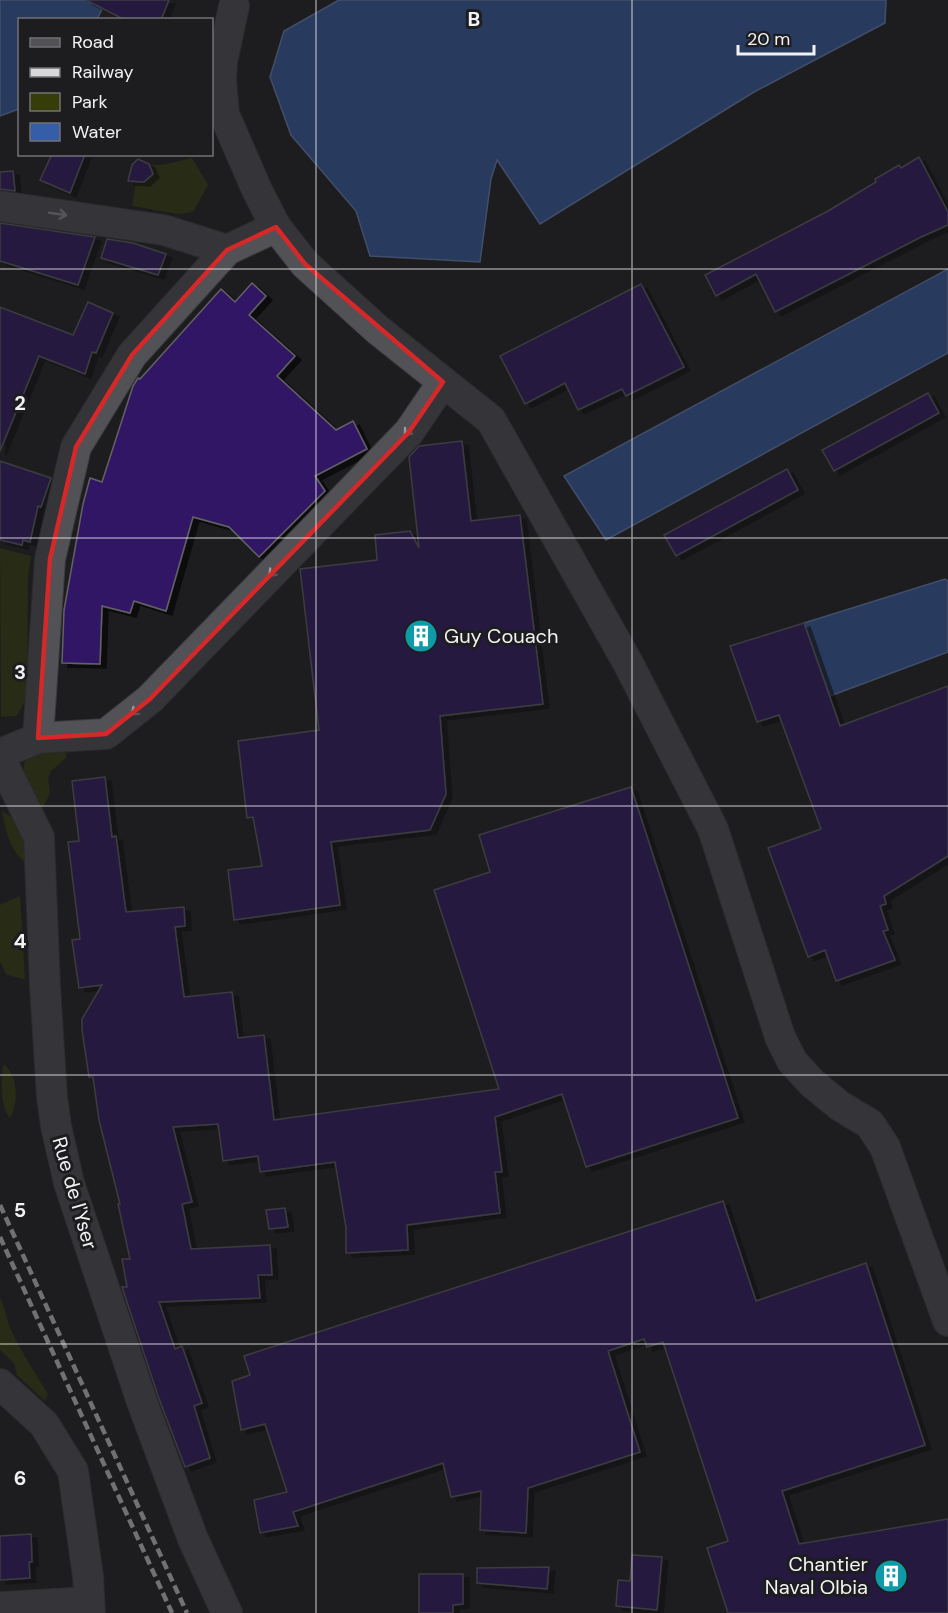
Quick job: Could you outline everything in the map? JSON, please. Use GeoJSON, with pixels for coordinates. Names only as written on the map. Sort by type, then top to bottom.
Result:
{"type":"FeatureCollection","features":[{"type":"Feature","properties":{"kind":"street"},"geometry":{"type":"LineString","coordinates":[[237,2],[221,71],[224,114],[276,227],[305,264],[378,330],[491,420],[628,663],[713,829],[780,1037],[792,1060],[812,1083],[840,1106],[870,1124],[885,1147],[948,1321]]}},
{"type":"Feature","properties":{"kind":"street"},"geometry":{"type":"LineString","coordinates":[[0,207],[164,230],[227,250]]}},
{"type":"Feature","properties":{"kind":"street"},"geometry":{"type":"LineString","coordinates":[[38,738],[50,559],[76,447],[132,355],[227,250],[276,227]]}},
{"type":"Feature","properties":{"kind":"street"},"geometry":{"type":"LineString","coordinates":[[0,756],[38,738],[106,734],[150,699],[409,432],[443,382]]}},
{"type":"Feature","properties":{"kind":"street","name":"Rue de l'Yser"},"geometry":{"type":"LineString","coordinates":[[0,756],[39,837],[52,1097],[69,1183],[142,1402],[193,1539],[227,1613]]}},
{"type":"Feature","properties":{"kind":"street"},"geometry":{"type":"LineString","coordinates":[[0,1384],[44,1424],[73,1471],[88,1576],[89,1608],[0,1607]]}},
{"type":"Feature","properties":{"kind":"highlighted area"},"geometry":{"type":"Polygon","coordinates":[[[276,227],[305,264],[443,382],[409,432],[150,699],[106,734],[38,738],[50,559],[76,447],[132,355],[227,250],[276,227]]]}},
{"type":"Feature","properties":{"kind":"green space"},"geometry":{"type":"Polygon","coordinates":[[[192,158],[208,185],[193,212],[178,214],[132,206],[136,181],[149,165],[162,165],[192,158]]]}},
{"type":"Feature","properties":{"kind":"green space"},"geometry":{"type":"Polygon","coordinates":[[[0,548],[31,556],[28,575],[27,697],[17,716],[1,717],[0,548]]]}},
{"type":"Feature","properties":{"kind":"green space"},"geometry":{"type":"Polygon","coordinates":[[[66,750],[66,758],[51,771],[48,778],[50,793],[41,812],[25,780],[25,763],[29,757],[38,752],[66,750]]]}},
{"type":"Feature","properties":{"kind":"green space"},"geometry":{"type":"Polygon","coordinates":[[[2,811],[19,822],[28,846],[28,865],[13,848],[2,811]]]}},
{"type":"Feature","properties":{"kind":"green space"},"geometry":{"type":"Polygon","coordinates":[[[20,896],[25,980],[6,974],[0,961],[0,905],[20,896]]]}},
{"type":"Feature","properties":{"kind":"green space"},"geometry":{"type":"Polygon","coordinates":[[[5,1065],[13,1077],[16,1090],[15,1105],[10,1118],[4,1107],[2,1094],[3,1066],[5,1065]]]}},
{"type":"Feature","properties":{"kind":"green space"},"geometry":{"type":"Polygon","coordinates":[[[0,1298],[17,1342],[48,1394],[45,1401],[17,1375],[14,1363],[0,1350],[0,1298]]]}},
{"type":"Feature","properties":{"kind":"water"},"geometry":{"type":"Polygon","coordinates":[[[0,0],[107,0],[98,18],[18,18],[18,109],[0,116],[0,0]]]}},
{"type":"Feature","properties":{"kind":"water"},"geometry":{"type":"Polygon","coordinates":[[[339,0],[886,0],[885,23],[754,92],[540,224],[497,160],[491,179],[480,262],[370,256],[356,211],[291,135],[270,77],[284,31],[339,0]]]}},
{"type":"Feature","properties":{"kind":"water"},"geometry":{"type":"Polygon","coordinates":[[[948,269],[948,353],[606,540],[564,476],[948,269]]]}},
{"type":"Feature","properties":{"kind":"water"},"geometry":{"type":"Polygon","coordinates":[[[945,579],[948,581],[948,652],[830,696],[804,623],[945,579]]]}},
{"type":"Feature","properties":{"kind":"building"},"geometry":{"type":"Polygon","coordinates":[[[86,0],[169,0],[162,18],[121,18],[86,0]]]}},
{"type":"Feature","properties":{"kind":"building"},"geometry":{"type":"Polygon","coordinates":[[[51,156],[84,156],[70,193],[40,180],[51,156]]]}},
{"type":"Feature","properties":{"kind":"building"},"geometry":{"type":"Polygon","coordinates":[[[919,157],[948,212],[948,225],[775,312],[756,274],[716,296],[705,275],[828,211],[876,182],[875,179],[919,157]]]}},
{"type":"Feature","properties":{"kind":"building"},"geometry":{"type":"Polygon","coordinates":[[[138,159],[149,164],[153,174],[144,182],[128,181],[132,165],[138,159]]]}},
{"type":"Feature","properties":{"kind":"building"},"geometry":{"type":"Polygon","coordinates":[[[13,171],[15,191],[0,189],[0,172],[13,171]]]}},
{"type":"Feature","properties":{"kind":"building"},"geometry":{"type":"Polygon","coordinates":[[[0,223],[95,237],[78,285],[0,261],[0,223]]]}},
{"type":"Feature","properties":{"kind":"building"},"geometry":{"type":"Polygon","coordinates":[[[107,239],[133,243],[166,254],[158,275],[101,258],[107,239]]]}},
{"type":"Feature","properties":{"kind":"building"},"geometry":{"type":"Polygon","coordinates":[[[252,283],[266,296],[249,315],[295,356],[277,376],[336,430],[353,421],[367,449],[315,476],[325,491],[259,557],[229,527],[193,517],[166,611],[134,601],[130,613],[102,606],[100,664],[62,663],[64,610],[83,504],[90,478],[102,482],[133,386],[221,289],[235,302],[252,283]]]}},
{"type":"Feature","properties":{"kind":"building"},"geometry":{"type":"Polygon","coordinates":[[[641,284],[684,367],[626,396],[622,389],[578,410],[565,383],[525,404],[500,356],[641,284]]]}},
{"type":"Feature","properties":{"kind":"building"},"geometry":{"type":"Polygon","coordinates":[[[88,302],[113,313],[96,353],[92,352],[85,374],[39,356],[0,451],[0,307],[73,335],[88,302]]]}},
{"type":"Feature","properties":{"kind":"building"},"geometry":{"type":"Polygon","coordinates":[[[928,393],[939,413],[834,471],[822,450],[928,393]]]}},
{"type":"Feature","properties":{"kind":"building","name":"Guy Couach"},"geometry":{"type":"Polygon","coordinates":[[[462,441],[471,521],[520,515],[543,704],[440,716],[446,794],[430,830],[331,842],[340,905],[234,920],[228,870],[262,866],[253,817],[247,818],[238,741],[319,730],[300,569],[377,560],[375,535],[410,531],[419,548],[409,457],[419,446],[462,441]]]}},
{"type":"Feature","properties":{"kind":"building"},"geometry":{"type":"Polygon","coordinates":[[[0,461],[51,478],[41,507],[38,506],[30,542],[23,540],[22,545],[0,540],[0,461]]]}},
{"type":"Feature","properties":{"kind":"building"},"geometry":{"type":"Polygon","coordinates":[[[787,469],[798,490],[676,556],[664,535],[787,469]]]}},
{"type":"Feature","properties":{"kind":"building"},"geometry":{"type":"Polygon","coordinates":[[[804,623],[840,726],[948,686],[948,856],[884,896],[886,904],[880,906],[888,930],[883,931],[895,960],[836,981],[825,950],[808,957],[768,848],[821,829],[779,715],[757,722],[730,646],[804,623]]]}},
{"type":"Feature","properties":{"kind":"building"},"geometry":{"type":"Polygon","coordinates":[[[105,777],[112,837],[116,836],[126,912],[184,907],[185,926],[175,927],[184,997],[232,992],[238,1038],[264,1035],[274,1120],[499,1089],[434,890],[490,872],[479,835],[631,787],[738,1118],[586,1167],[562,1094],[495,1117],[502,1172],[495,1172],[500,1213],[407,1225],[408,1250],[346,1253],[346,1228],[335,1162],[260,1172],[258,1156],[223,1161],[218,1124],[173,1127],[192,1202],[182,1204],[191,1249],[270,1245],[272,1275],[258,1275],[260,1298],[159,1302],[175,1349],[182,1346],[202,1403],[194,1406],[210,1458],[185,1467],[158,1396],[122,1287],[127,1287],[122,1259],[130,1259],[118,1204],[120,1204],[99,1120],[93,1077],[89,1077],[82,1030],[82,1019],[102,985],[79,988],[72,940],[80,939],[68,842],[79,841],[72,781],[105,777]]]}},
{"type":"Feature","properties":{"kind":"building"},"geometry":{"type":"Polygon","coordinates":[[[723,1201],[756,1301],[866,1263],[925,1445],[782,1491],[799,1544],[948,1519],[948,1613],[728,1613],[707,1548],[728,1541],[663,1342],[647,1347],[644,1339],[608,1351],[640,1452],[528,1488],[526,1533],[480,1530],[481,1491],[451,1497],[443,1463],[293,1512],[298,1526],[260,1533],[254,1500],[287,1492],[265,1424],[241,1430],[232,1381],[250,1375],[244,1356],[723,1201]]]}},
{"type":"Feature","properties":{"kind":"building"},"geometry":{"type":"Polygon","coordinates":[[[285,1208],[288,1227],[269,1229],[266,1210],[285,1208]]]}},
{"type":"Feature","properties":{"kind":"building"},"geometry":{"type":"Polygon","coordinates":[[[31,1534],[30,1578],[0,1580],[0,1536],[31,1534]]]}},
{"type":"Feature","properties":{"kind":"building"},"geometry":{"type":"Polygon","coordinates":[[[632,1555],[662,1557],[657,1610],[616,1606],[618,1580],[630,1581],[632,1555]]]}},
{"type":"Feature","properties":{"kind":"building"},"geometry":{"type":"Polygon","coordinates":[[[549,1567],[547,1589],[477,1583],[477,1568],[549,1567]]]}},
{"type":"Feature","properties":{"kind":"building"},"geometry":{"type":"Polygon","coordinates":[[[419,1574],[463,1574],[463,1604],[453,1605],[453,1613],[419,1613],[419,1574]]]}},
{"type":"Feature","properties":{"kind":"railway"},"geometry":{"type":"LineString","coordinates":[[0,1205],[187,1613]]}},
{"type":"Feature","properties":{"kind":"railway"},"geometry":{"type":"LineString","coordinates":[[0,1237],[172,1613]]}},
{"type":"Feature","properties":{"kind":"place","name":"Guy Couach"},"geometry":{"type":"Point","coordinates":[421,636]}},
{"type":"Feature","properties":{"kind":"place","name":"Chantier Naval Olbia"},"geometry":{"type":"Point","coordinates":[891,1576]}}]}
